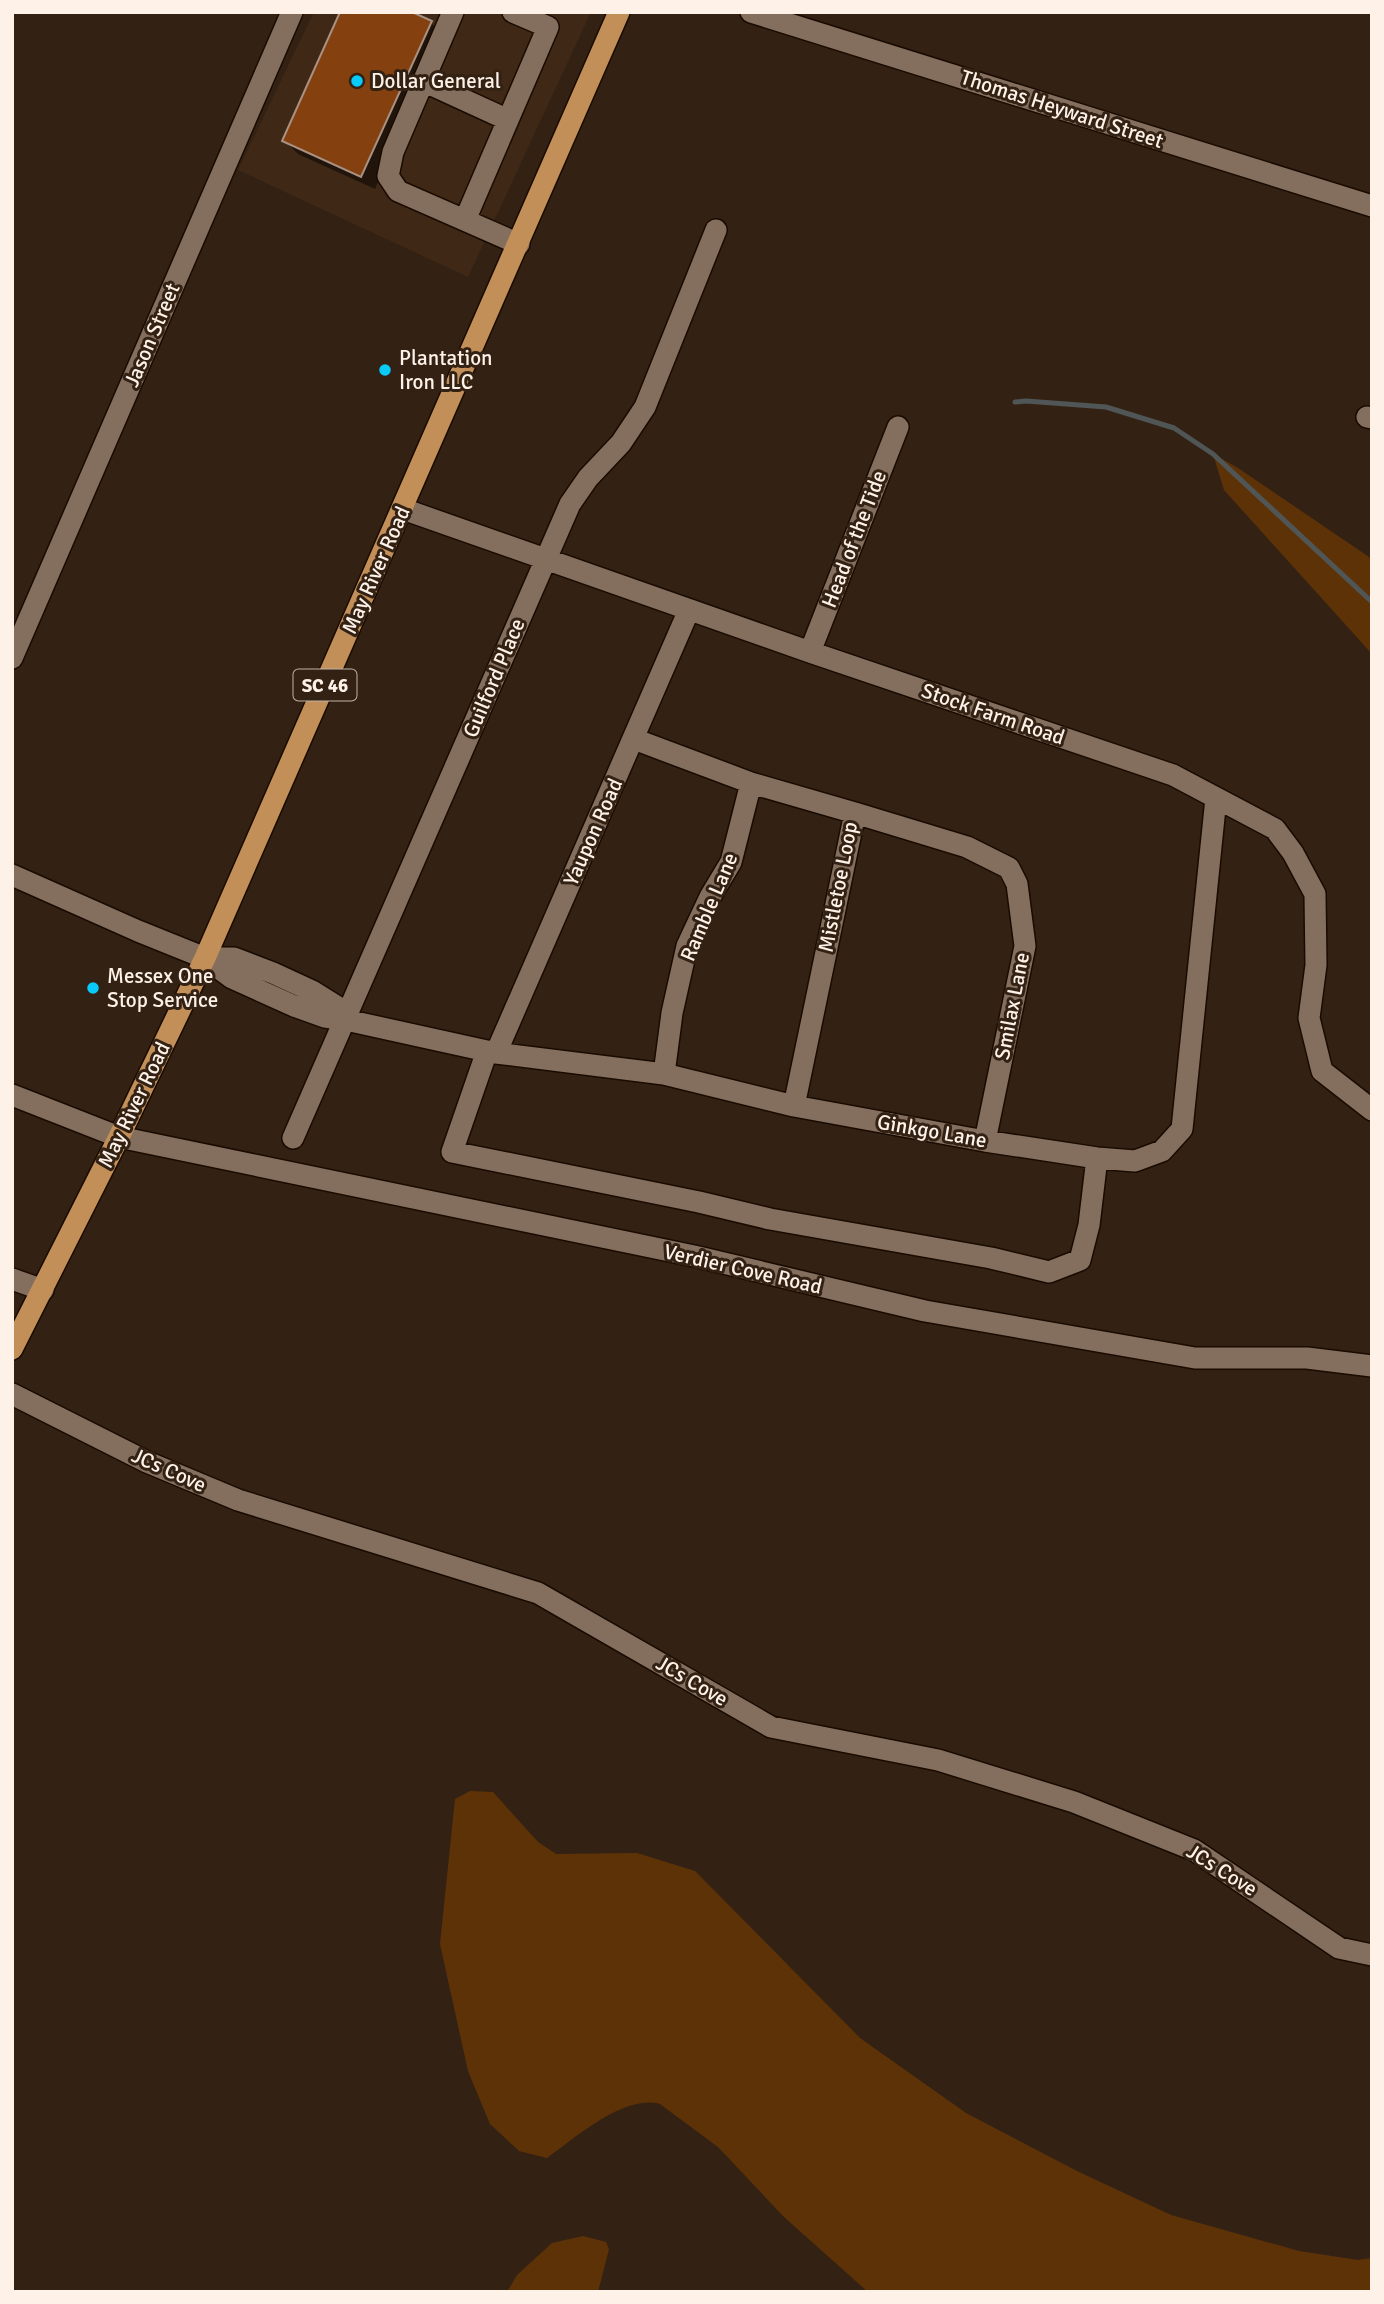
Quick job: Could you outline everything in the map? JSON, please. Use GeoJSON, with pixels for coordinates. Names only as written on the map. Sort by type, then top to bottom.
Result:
{"type":"FeatureCollection","features":[{"type":"Feature","properties":{"kind":"main road","name":"May River Road"},"geometry":{"type":"LineString","coordinates":[[12,1349],[119,1137],[205,958],[619,12]]}},
{"type":"Feature","properties":{"kind":"street","name":"Jason Street"},"geometry":{"type":"LineString","coordinates":[[12,658],[292,12]]}},
{"type":"Feature","properties":{"kind":"street"},"geometry":{"type":"LineString","coordinates":[[453,12],[393,152],[388,176],[398,191],[519,244]]}},
{"type":"Feature","properties":{"kind":"street"},"geometry":{"type":"LineString","coordinates":[[465,220],[548,27],[513,12]]}},
{"type":"Feature","properties":{"kind":"street","name":"Thomas Heyward Street"},"geometry":{"type":"LineString","coordinates":[[751,12],[1372,206]]}},
{"type":"Feature","properties":{"kind":"street"},"geometry":{"type":"LineString","coordinates":[[423,81],[508,120]]}},
{"type":"Feature","properties":{"kind":"street","name":"Guilford Place"},"geometry":{"type":"LineString","coordinates":[[293,1138],[570,504],[588,478],[621,443],[645,407],[716,230]]}},
{"type":"Feature","properties":{"kind":"street","name":"Head of the Tide"},"geometry":{"type":"LineString","coordinates":[[810,652],[898,427]]}},
{"type":"Feature","properties":{"kind":"street","name":"Stock Farm Road"},"geometry":{"type":"LineString","coordinates":[[403,509],[810,652],[1173,775],[1275,829],[1293,853],[1315,894],[1316,965],[1309,1018],[1322,1071],[1372,1110]]}},
{"type":"Feature","properties":{"kind":"street","name":"Yaupon Road"},"geometry":{"type":"LineString","coordinates":[[689,610],[634,739],[492,1052],[452,1152],[771,1219],[991,1258],[1049,1272],[1080,1260],[1089,1225],[1097,1158]]}},
{"type":"Feature","properties":{"kind":"street","name":"Mistletoe Loop"},"geometry":{"type":"LineString","coordinates":[[634,739],[751,783],[855,813],[794,1106]]}},
{"type":"Feature","properties":{"kind":"street","name":"Ramble Lane"},"geometry":{"type":"LineString","coordinates":[[664,1074],[672,1013],[687,946],[710,897],[731,862],[751,783]]}},
{"type":"Feature","properties":{"kind":"street","name":"Ginkgo Lane"},"geometry":{"type":"LineString","coordinates":[[12,875],[205,958],[232,978],[325,1017],[492,1052],[664,1074],[794,1106],[985,1141],[1135,1161],[1161,1151],[1182,1129],[1216,798]]}},
{"type":"Feature","properties":{"kind":"street","name":"Smilax Lane"},"geometry":{"type":"LineString","coordinates":[[855,813],[967,848],[1009,868],[1017,884],[1025,946],[985,1141]]}},
{"type":"Feature","properties":{"kind":"street","name":"Verdier Cove Road"},"geometry":{"type":"LineString","coordinates":[[12,1095],[119,1137],[681,1254],[951,1315],[1195,1358],[1307,1358],[1372,1366]]}},
{"type":"Feature","properties":{"kind":"street"},"geometry":{"type":"LineString","coordinates":[[12,1279],[43,1290]]}},
{"type":"Feature","properties":{"kind":"street","name":"JCs Cove"},"geometry":{"type":"LineString","coordinates":[[12,1394],[147,1462],[238,1500],[538,1593],[771,1727],[938,1760],[1074,1802],[1194,1850],[1339,1948],[1372,1955]]}},
{"type":"Feature","properties":{"kind":"shaded area"},"geometry":{"type":"Polygon","coordinates":[[[314,12],[591,12],[468,277],[238,170],[314,12]]]}},
{"type":"Feature","properties":{"kind":"shaded area"},"geometry":{"type":"Polygon","coordinates":[[[1213,454],[1372,559],[1372,654],[1224,490],[1213,454]]]}},
{"type":"Feature","properties":{"kind":"shaded area"},"geometry":{"type":"Polygon","coordinates":[[[470,1791],[493,1792],[538,1842],[556,1854],[637,1853],[695,1871],[860,2038],[966,2113],[1077,2171],[1171,2215],[1299,2251],[1358,2260],[1372,2258],[1372,2292],[868,2292],[784,2217],[718,2147],[660,2104],[631,2105],[616,2111],[547,2158],[519,2151],[490,2124],[468,2071],[440,1944],[455,1799],[470,1791]]]}},
{"type":"Feature","properties":{"kind":"shaded area"},"geometry":{"type":"Polygon","coordinates":[[[583,2236],[606,2242],[609,2249],[598,2292],[507,2292],[517,2275],[552,2243],[583,2236]]]}},
{"type":"Feature","properties":{"kind":"building","name":"Dollar General"},"geometry":{"type":"Polygon","coordinates":[[[340,12],[412,12],[432,21],[361,177],[282,141],[340,12]]]}},
{"type":"Feature","properties":{"kind":"waterway"},"geometry":{"type":"LineString","coordinates":[[1015,402],[1106,407],[1174,428],[1213,454],[1372,602]]}},
{"type":"Feature","properties":{"kind":"place","name":"Dollar General"},"geometry":{"type":"Point","coordinates":[357,81]}},
{"type":"Feature","properties":{"kind":"place","name":"Plantation Iron LLC"},"geometry":{"type":"Point","coordinates":[385,370]}},
{"type":"Feature","properties":{"kind":"place","name":"Messex One Stop Service"},"geometry":{"type":"Point","coordinates":[93,988]}}]}
